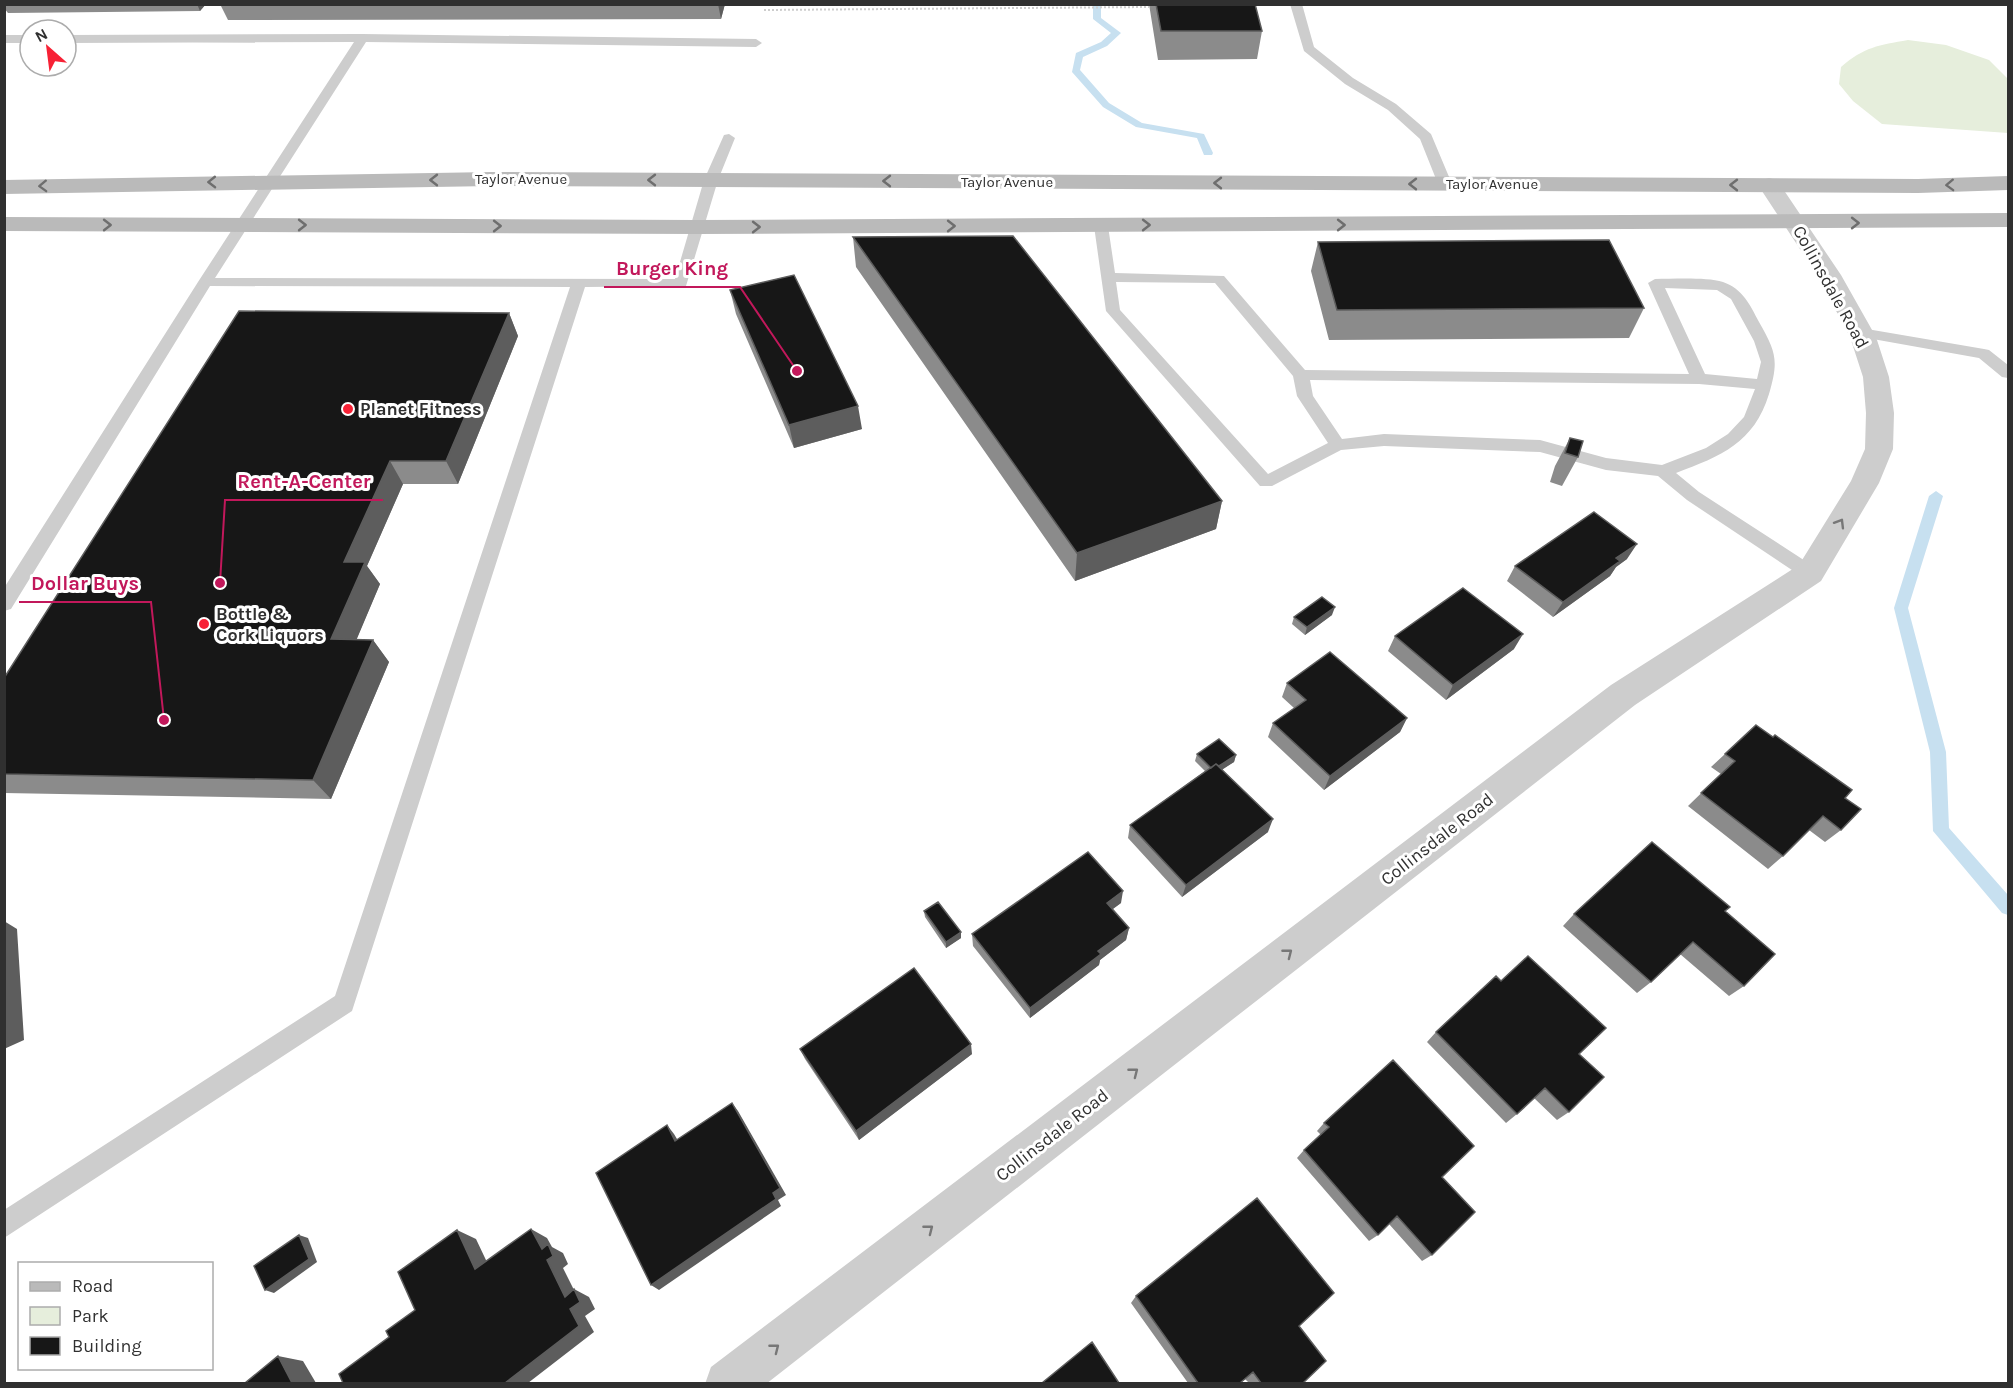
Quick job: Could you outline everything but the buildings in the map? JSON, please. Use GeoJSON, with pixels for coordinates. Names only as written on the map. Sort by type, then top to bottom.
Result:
{"type":"FeatureCollection","features":[{"type":"Feature","properties":{"kind":"main road","name":"Taylor Avenue"},"geometry":{"type":"LineString","coordinates":[[4,187],[270,181],[711,180],[1918,186],[2008,183]]}},
{"type":"Feature","properties":{"kind":"main road"},"geometry":{"type":"LineString","coordinates":[[1101,226],[1114,212],[1135,203],[1156,200],[1283,200],[1326,193],[1355,183]]}},
{"type":"Feature","properties":{"kind":"main road"},"geometry":{"type":"LineString","coordinates":[[4,224],[698,227],[1797,223],[2008,220]]}},
{"type":"Feature","properties":{"kind":"street","name":"Collinsdale Road"},"geometry":{"type":"LineString","coordinates":[[729,1383],[1623,695],[1810,573],[1865,483],[1879,449],[1880,413],[1876,377],[1861,333],[1797,223],[1769,185]]}},
{"type":"Feature","properties":{"kind":"lane"},"geometry":{"type":"LineString","coordinates":[[1296,4],[1308,48],[1349,81],[1392,107],[1426,137],[1445,184]]}},
{"type":"Feature","properties":{"kind":"lane"},"geometry":{"type":"LineString","coordinates":[[4,604],[298,134],[362,38]]}},
{"type":"Feature","properties":{"kind":"lane"},"geometry":{"type":"LineString","coordinates":[[78,39],[362,38],[756,43]]}},
{"type":"Feature","properties":{"kind":"lane"},"geometry":{"type":"LineString","coordinates":[[205,282],[681,283],[711,180],[729,138]]}},
{"type":"Feature","properties":{"kind":"lane"},"geometry":{"type":"LineString","coordinates":[[1101,226],[1113,311],[1266,482],[1338,445],[1384,440],[1540,446],[1606,464],[1663,471],[1700,458],[1732,440],[1751,420],[1764,385],[1769,363],[1762,341],[1737,296],[1720,286],[1655,283],[1699,379]]}},
{"type":"Feature","properties":{"kind":"lane"},"geometry":{"type":"LineString","coordinates":[[1108,278],[1219,279],[1301,375],[1305,396],[1338,445]]}},
{"type":"Feature","properties":{"kind":"lane"},"geometry":{"type":"LineString","coordinates":[[4,1225],[344,1003],[579,283]]}},
{"type":"Feature","properties":{"kind":"lane"},"geometry":{"type":"LineString","coordinates":[[1861,333],[1983,354],[2008,373]]}},
{"type":"Feature","properties":{"kind":"lane"},"geometry":{"type":"LineString","coordinates":[[1301,375],[1699,379],[1764,385]]}},
{"type":"Feature","properties":{"kind":"lane"},"geometry":{"type":"LineString","coordinates":[[1663,471],[1693,496],[1810,573]]}},
{"type":"Feature","properties":{"kind":"path"},"geometry":{"type":"LineString","coordinates":[[764,10],[1149,7]]}},
{"type":"Feature","properties":{"kind":"green space"},"geometry":{"type":"Polygon","coordinates":[[[1908,40],[1946,45],[1989,60],[2008,79],[2008,133],[1882,124],[1853,101],[1839,84],[1841,67],[1857,55],[1872,48],[1908,40]]]}},
{"type":"Feature","properties":{"kind":"waterway"},"geometry":{"type":"LineString","coordinates":[[1097,4],[1097,19],[1117,33],[1104,44],[1079,55],[1075,70],[1106,105],[1139,125],[1201,136],[1208,153]]}},
{"type":"Feature","properties":{"kind":"waterway"},"geometry":{"type":"LineString","coordinates":[[1936,496],[1901,608],[1938,752],[1941,831],[2008,907]]}},
{"type":"Feature","properties":{"kind":"place","name":"Burger King"},"geometry":{"type":"Point","coordinates":[797,371]}},
{"type":"Feature","properties":{"kind":"place","name":"Planet Fitness"},"geometry":{"type":"Point","coordinates":[348,409]}},
{"type":"Feature","properties":{"kind":"place","name":"Rent-A-Center"},"geometry":{"type":"Point","coordinates":[220,583]}},
{"type":"Feature","properties":{"kind":"place","name":"Bottle & Cork Liquors"},"geometry":{"type":"Point","coordinates":[204,624]}},
{"type":"Feature","properties":{"kind":"place","name":"Dollar Buys"},"geometry":{"type":"Point","coordinates":[164,720]}}]}
